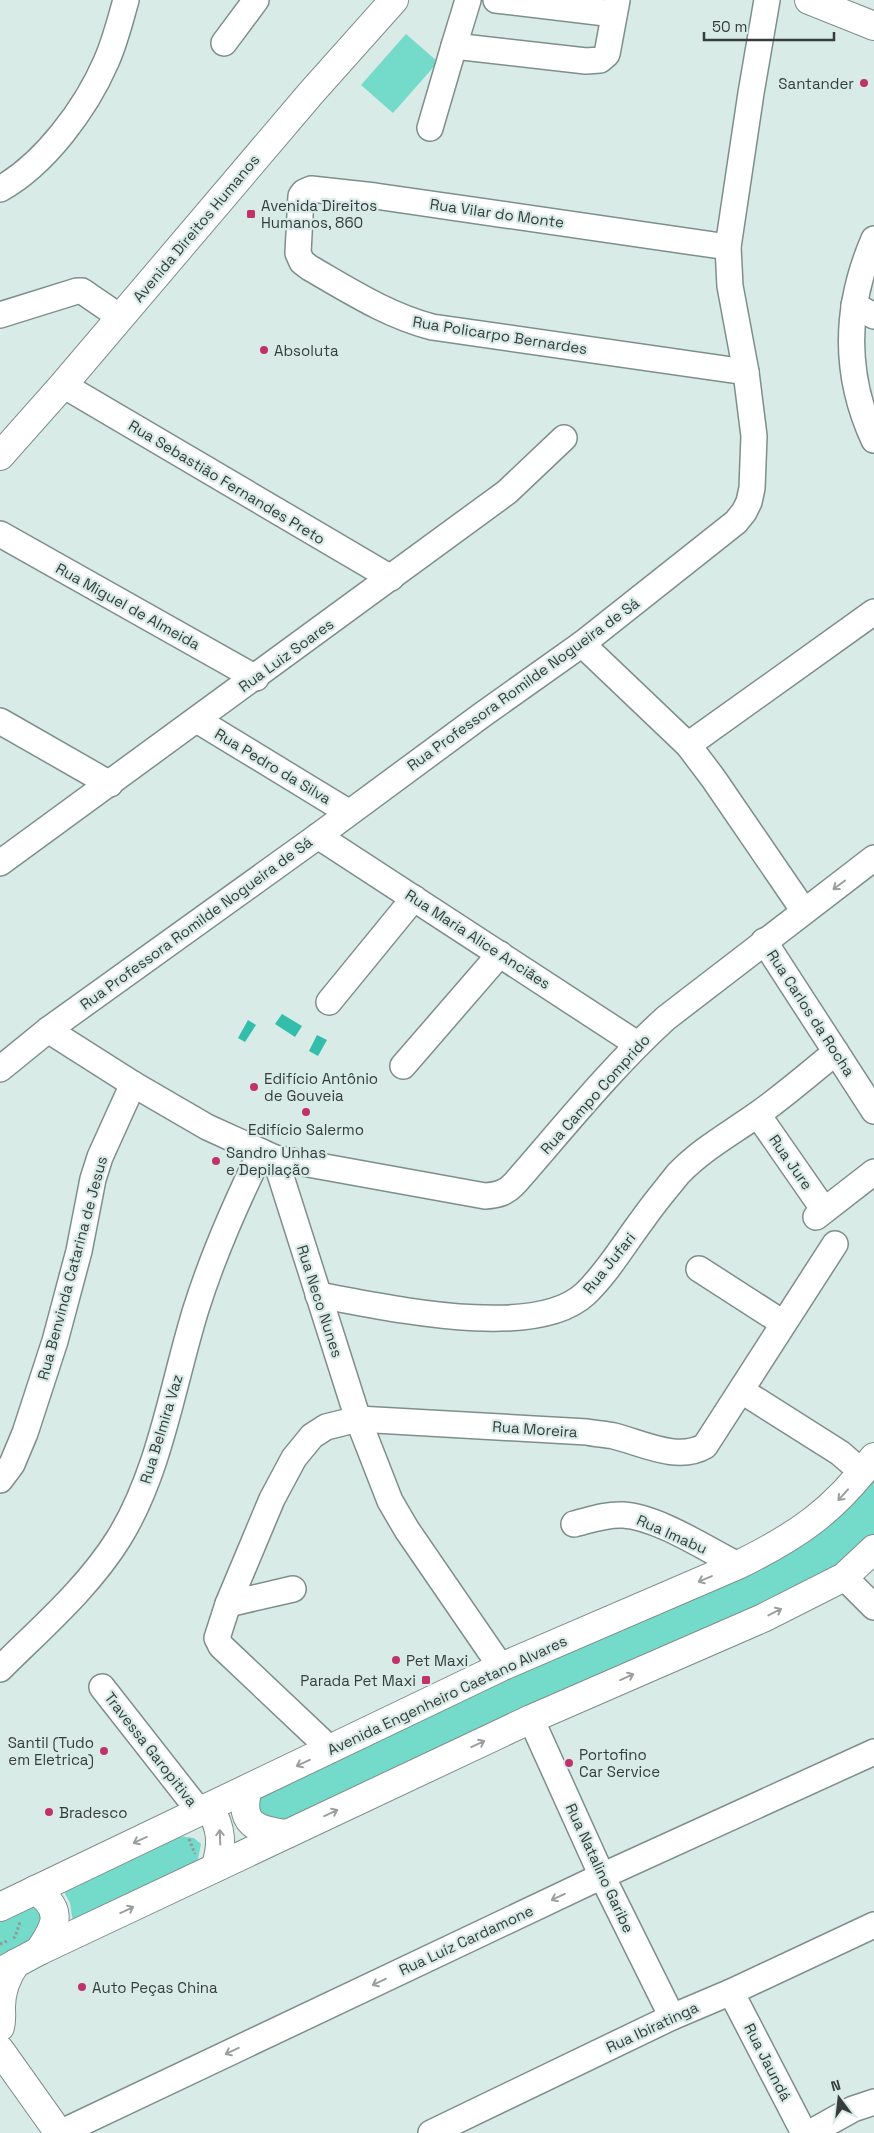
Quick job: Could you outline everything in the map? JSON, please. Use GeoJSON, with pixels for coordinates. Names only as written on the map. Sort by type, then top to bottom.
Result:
{"type":"FeatureCollection","features":[{"type":"Feature","properties":{"kind":"main road","name":"Avenida Direitos Humanos"},"geometry":{"type":"LineString","coordinates":[[0,456],[63,385],[311,93],[394,0]]}},
{"type":"Feature","properties":{"kind":"main road"},"geometry":{"type":"LineString","coordinates":[[860,0],[874,6]]}},
{"type":"Feature","properties":{"kind":"main road"},"geometry":{"type":"LineString","coordinates":[[815,1],[874,26]]}},
{"type":"Feature","properties":{"kind":"main road","name":"Avenida Engenheiro Caetano Alvares"},"geometry":{"type":"LineString","coordinates":[[0,1906],[41,1894],[248,1788],[501,1667],[738,1565],[774,1547],[806,1526],[834,1504],[868,1465]]}},
{"type":"Feature","properties":{"kind":"main road"},"geometry":{"type":"LineString","coordinates":[[14,1958],[206,1864],[287,1834],[531,1719],[762,1618],[862,1563]]}},
{"type":"Feature","properties":{"kind":"main road"},"geometry":{"type":"LineString","coordinates":[[248,1788],[245,1810],[252,1824],[264,1830],[287,1834]]}},
{"type":"Feature","properties":{"kind":"main road"},"geometry":{"type":"LineString","coordinates":[[198,1813],[215,1817],[221,1834],[219,1852],[206,1864]]}},
{"type":"Feature","properties":{"kind":"main road"},"geometry":{"type":"LineString","coordinates":[[0,2027],[2,2020],[2,1994],[14,1958],[51,1933],[55,1921],[54,1909],[41,1894]]}},
{"type":"Feature","properties":{"kind":"main road"},"geometry":{"type":"LineString","coordinates":[[0,2050],[60,2133]]}},
{"type":"Feature","properties":{"kind":"street"},"geometry":{"type":"LineString","coordinates":[[0,189],[37,161],[60,136],[86,99],[106,62],[126,0]]}},
{"type":"Feature","properties":{"kind":"street"},"geometry":{"type":"LineString","coordinates":[[224,44],[256,0]]}},
{"type":"Feature","properties":{"kind":"street"},"geometry":{"type":"LineString","coordinates":[[430,128],[468,0]]}},
{"type":"Feature","properties":{"kind":"street"},"geometry":{"type":"LineString","coordinates":[[454,46],[586,61],[600,60],[607,54],[616,7],[496,0]]}},
{"type":"Feature","properties":{"kind":"street","name":"Rua Professora Romilde Nogueira de Sá"},"geometry":{"type":"LineString","coordinates":[[0,1069],[48,1030],[582,644],[736,522],[744,512],[752,488],[754,436],[746,372],[734,310],[728,247],[750,93],[767,0]]}},
{"type":"Feature","properties":{"kind":"street","name":"Rua Vilar do Monte"},"geometry":{"type":"LineString","coordinates":[[298,228],[302,196],[304,192],[311,189],[375,196],[728,247]]}},
{"type":"Feature","properties":{"kind":"street","name":"Rua Policarpo Bernardes"},"geometry":{"type":"LineString","coordinates":[[298,228],[298,253],[302,262],[390,313],[407,320],[432,327],[746,372]]}},
{"type":"Feature","properties":{"kind":"street"},"geometry":{"type":"LineString","coordinates":[[874,239],[864,262],[864,310],[851,340],[852,371],[857,395],[874,440]]}},
{"type":"Feature","properties":{"kind":"street"},"geometry":{"type":"LineString","coordinates":[[0,315],[77,291],[82,292],[120,317]]}},
{"type":"Feature","properties":{"kind":"street","name":"Rua Sebastião Fernandes Preto"},"geometry":{"type":"LineString","coordinates":[[63,385],[390,578]]}},
{"type":"Feature","properties":{"kind":"street","name":"Rua Luiz Soares"},"geometry":{"type":"LineString","coordinates":[[0,863],[256,678],[507,492],[564,438]]}},
{"type":"Feature","properties":{"kind":"street","name":"Rua Miguel de Almeida"},"geometry":{"type":"LineString","coordinates":[[0,534],[256,678]]}},
{"type":"Feature","properties":{"kind":"street"},"geometry":{"type":"LineString","coordinates":[[688,744],[874,612]]}},
{"type":"Feature","properties":{"kind":"street"},"geometry":{"type":"LineString","coordinates":[[582,644],[688,744],[804,911]]}},
{"type":"Feature","properties":{"kind":"street","name":"Rua Pedro da Silva"},"geometry":{"type":"LineString","coordinates":[[197,720],[348,812]]}},
{"type":"Feature","properties":{"kind":"street"},"geometry":{"type":"LineString","coordinates":[[0,722],[110,784]]}},
{"type":"Feature","properties":{"kind":"street","name":"Rua Maria Alice Anciães"},"geometry":{"type":"LineString","coordinates":[[318,836],[637,1044]]}},
{"type":"Feature","properties":{"kind":"street","name":"Rua Campo Comprido"},"geometry":{"type":"LineString","coordinates":[[268,1155],[485,1196],[497,1195],[507,1191],[637,1044],[666,1018],[764,941],[874,858]]}},
{"type":"Feature","properties":{"kind":"street"},"geometry":{"type":"LineString","coordinates":[[329,1002],[414,898]]}},
{"type":"Feature","properties":{"kind":"street","name":"Rua Carlos da Rocha"},"geometry":{"type":"LineString","coordinates":[[764,941],[874,1111]]}},
{"type":"Feature","properties":{"kind":"street"},"geometry":{"type":"LineString","coordinates":[[403,1066],[500,954]]}},
{"type":"Feature","properties":{"kind":"street"},"geometry":{"type":"LineString","coordinates":[[48,1030],[133,1084],[208,1127],[268,1155]]}},
{"type":"Feature","properties":{"kind":"street","name":"Rua Jufari"},"geometry":{"type":"LineString","coordinates":[[318,1295],[413,1311],[479,1319],[540,1314],[568,1304],[584,1295],[599,1279],[643,1219],[692,1159],[758,1115],[836,1052]]}},
{"type":"Feature","properties":{"kind":"street","name":"Rua Benvinda Catarina de Jesus"},"geometry":{"type":"LineString","coordinates":[[0,1480],[12,1464],[25,1433],[55,1341],[79,1250],[100,1156],[133,1084]]}},
{"type":"Feature","properties":{"kind":"street","name":"Rua Jure"},"geometry":{"type":"LineString","coordinates":[[758,1115],[820,1214],[874,1172]]}},
{"type":"Feature","properties":{"kind":"street","name":"Rua Neco Nunes"},"geometry":{"type":"LineString","coordinates":[[268,1155],[318,1295],[358,1419],[390,1501],[407,1530],[501,1667]]}},
{"type":"Feature","properties":{"kind":"street","name":"Rua Belmira Vaz"},"geometry":{"type":"LineString","coordinates":[[0,1670],[63,1607],[98,1568],[119,1538],[138,1503],[158,1442],[196,1309],[219,1242],[268,1155]]}},
{"type":"Feature","properties":{"kind":"street","name":"Rua Moreira"},"geometry":{"type":"LineString","coordinates":[[330,1750],[218,1642],[217,1634],[272,1499],[302,1446],[326,1427],[358,1419],[587,1432],[612,1436],[662,1450],[690,1453],[705,1446],[835,1244]]}},
{"type":"Feature","properties":{"kind":"street"},"geometry":{"type":"LineString","coordinates":[[700,1269],[784,1323]]}},
{"type":"Feature","properties":{"kind":"street"},"geometry":{"type":"LineString","coordinates":[[742,1391],[840,1453],[868,1465]]}},
{"type":"Feature","properties":{"kind":"street","name":"Rua Imabu"},"geometry":{"type":"LineString","coordinates":[[574,1524],[604,1516],[622,1514],[640,1517],[738,1565]]}},
{"type":"Feature","properties":{"kind":"street"},"geometry":{"type":"LineString","coordinates":[[862,1563],[874,1608]]}},
{"type":"Feature","properties":{"kind":"street"},"geometry":{"type":"LineString","coordinates":[[228,1604],[293,1589]]}},
{"type":"Feature","properties":{"kind":"street","name":"Travessa Garopitiva"},"geometry":{"type":"LineString","coordinates":[[102,1687],[198,1813]]}},
{"type":"Feature","properties":{"kind":"street","name":"Rua Natalino Garibe"},"geometry":{"type":"LineString","coordinates":[[531,1719],[602,1876],[672,2017]]}},
{"type":"Feature","properties":{"kind":"street","name":"Rua Luíz Cardamone"},"geometry":{"type":"LineString","coordinates":[[60,2133],[602,1876],[874,1752]]}},
{"type":"Feature","properties":{"kind":"street","name":"Rua Ibiratinga"},"geometry":{"type":"LineString","coordinates":[[431,2133],[672,2017],[731,1992],[874,1925]]}},
{"type":"Feature","properties":{"kind":"street","name":"Rua Jaundá"},"geometry":{"type":"LineString","coordinates":[[731,1992],[804,2133]]}},
{"type":"Feature","properties":{"kind":"street"},"geometry":{"type":"LineString","coordinates":[[810,2133],[853,2109],[874,2102]]}},
{"type":"Feature","properties":{"kind":"path"},"geometry":{"type":"LineString","coordinates":[[198,1813],[186,1832],[206,1864]]}},
{"type":"Feature","properties":{"kind":"path"},"geometry":{"type":"LineString","coordinates":[[14,1958],[15,1937],[25,1908],[41,1894]]}},
{"type":"Feature","properties":{"kind":"shaded area"},"geometry":{"type":"Polygon","coordinates":[[[406,34],[438,62],[393,113],[361,85],[406,34]]]}},
{"type":"Feature","properties":{"kind":"shaded area"},"geometry":{"type":"Polygon","coordinates":[[[282,1014],[302,1026],[295,1037],[275,1024],[282,1014]]]}},
{"type":"Feature","properties":{"kind":"shaded area"},"geometry":{"type":"Polygon","coordinates":[[[248,1020],[256,1025],[245,1042],[238,1038],[248,1020]]]}},
{"type":"Feature","properties":{"kind":"shaded area"},"geometry":{"type":"Polygon","coordinates":[[[317,1035],[327,1040],[318,1056],[309,1051],[317,1035]]]}},
{"type":"Feature","properties":{"kind":"shaded area"},"geometry":{"type":"Polygon","coordinates":[[[874,1472],[874,1537],[837,1572],[290,1824],[259,1821],[258,1794],[302,1771],[738,1576],[874,1472]]]}},
{"type":"Feature","properties":{"kind":"shaded area"},"geometry":{"type":"Polygon","coordinates":[[[172,1835],[194,1838],[201,1844],[198,1859],[189,1869],[73,1923],[70,1903],[62,1888],[172,1835]]]}},
{"type":"Feature","properties":{"kind":"shaded area"},"geometry":{"type":"Polygon","coordinates":[[[32,1904],[43,1912],[39,1934],[0,1958],[0,1918],[32,1904]]]}},
{"type":"Feature","properties":{"kind":"place","name":"Santander"},"geometry":{"type":"Point","coordinates":[864,83]}},
{"type":"Feature","properties":{"kind":"place","name":"Avenida Direitos Humanos, 860"},"geometry":{"type":"Point","coordinates":[251,214]}},
{"type":"Feature","properties":{"kind":"place","name":"Absoluta"},"geometry":{"type":"Point","coordinates":[264,350]}},
{"type":"Feature","properties":{"kind":"place","name":"Edifício Antônio de Gouveia"},"geometry":{"type":"Point","coordinates":[254,1087]}},
{"type":"Feature","properties":{"kind":"place","name":"Edifício Salermo"},"geometry":{"type":"Point","coordinates":[306,1112]}},
{"type":"Feature","properties":{"kind":"place","name":"Sandro Unhas e Depilação"},"geometry":{"type":"Point","coordinates":[216,1161]}},
{"type":"Feature","properties":{"kind":"place","name":"Pet Maxi"},"geometry":{"type":"Point","coordinates":[396,1660]}},
{"type":"Feature","properties":{"kind":"place","name":"Parada Pet Maxi"},"geometry":{"type":"Point","coordinates":[426,1680]}},
{"type":"Feature","properties":{"kind":"place","name":"Santil (Tudo em Eletrica)"},"geometry":{"type":"Point","coordinates":[104,1751]}},
{"type":"Feature","properties":{"kind":"place","name":"Portofino Car Service"},"geometry":{"type":"Point","coordinates":[569,1763]}},
{"type":"Feature","properties":{"kind":"place","name":"Bradesco"},"geometry":{"type":"Point","coordinates":[49,1812]}},
{"type":"Feature","properties":{"kind":"place","name":"Auto Peças China"},"geometry":{"type":"Point","coordinates":[82,1987]}}]}
